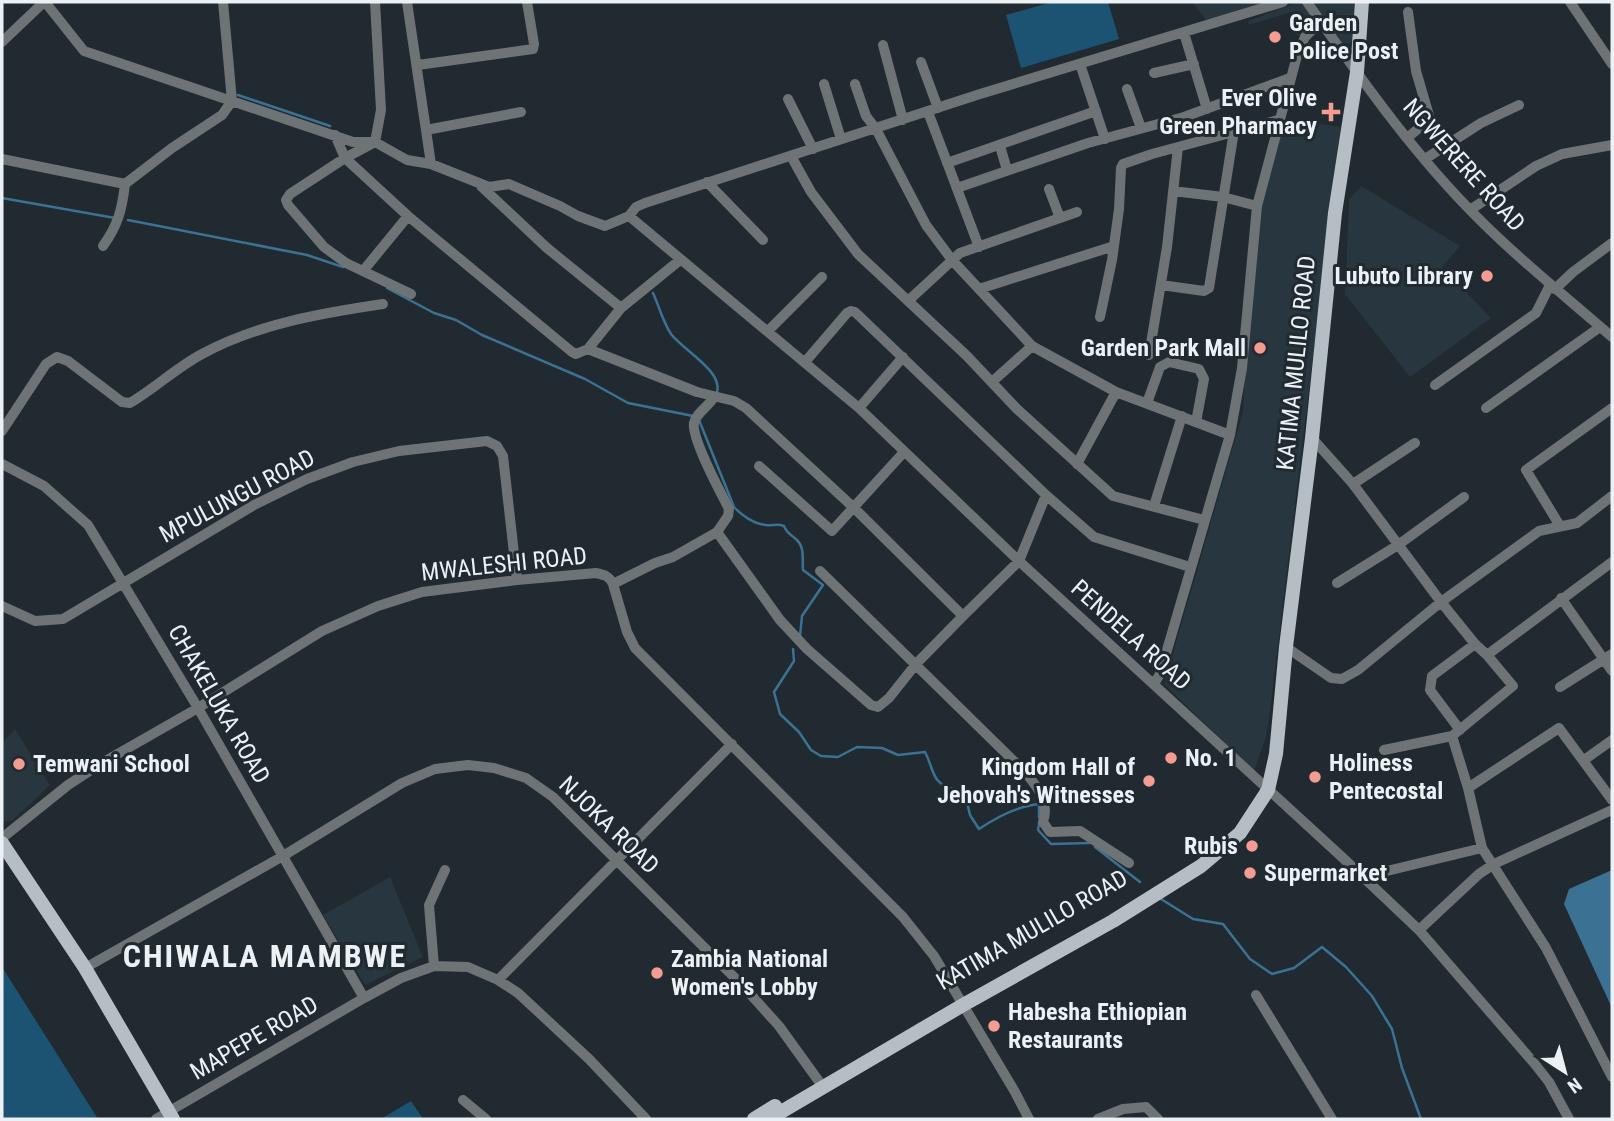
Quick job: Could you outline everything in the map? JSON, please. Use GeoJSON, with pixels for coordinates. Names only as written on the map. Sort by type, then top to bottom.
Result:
{"type":"FeatureCollection","features":[{"type":"Feature","properties":{"kind":"main road","name":"KATIMA MULILO ROAD"},"geometry":{"type":"LineString","coordinates":[[754,1119],[1113,920],[1200,866],[1240,832],[1264,786],[1276,754],[1335,213],[1357,72],[1362,2]]}},
{"type":"Feature","properties":{"kind":"main road"},"geometry":{"type":"LineString","coordinates":[[2,841],[85,968],[166,1117]]}},
{"type":"Feature","properties":{"kind":"main road","name":"KATIMA MULILO ROAD"},"geometry":{"type":"LineString","coordinates":[[769,1119],[821,1084]]}},
{"type":"Feature","properties":{"kind":"street"},"geometry":{"type":"LineString","coordinates":[[2,42],[44,2],[84,51],[353,142],[375,142],[407,160],[431,164],[489,187],[509,184],[605,226],[629,216],[636,207],[645,203],[707,182],[1283,2]]}},
{"type":"Feature","properties":{"kind":"street"},"geometry":{"type":"LineString","coordinates":[[103,246],[117,227],[125,184],[222,115],[232,101],[223,2]]}},
{"type":"Feature","properties":{"kind":"street"},"geometry":{"type":"LineString","coordinates":[[375,2],[381,110],[375,142]]}},
{"type":"Feature","properties":{"kind":"street"},"geometry":{"type":"LineString","coordinates":[[407,2],[431,164]]}},
{"type":"Feature","properties":{"kind":"street"},"geometry":{"type":"LineString","coordinates":[[418,65],[533,49],[527,2]]}},
{"type":"Feature","properties":{"kind":"street","name":"NGWERERE ROAD"},"geometry":{"type":"LineString","coordinates":[[1307,2],[1407,138],[1470,210],[1552,287],[1612,337]]}},
{"type":"Feature","properties":{"kind":"street"},"geometry":{"type":"LineString","coordinates":[[1570,2],[1612,64]]}},
{"type":"Feature","properties":{"kind":"street"},"geometry":{"type":"LineString","coordinates":[[1407,138],[1430,119],[1416,71],[1408,12]]}},
{"type":"Feature","properties":{"kind":"street"},"geometry":{"type":"LineString","coordinates":[[1154,684],[1160,674],[1230,435],[1242,368],[1257,206],[1278,120],[1305,37],[1321,22]]}},
{"type":"Feature","properties":{"kind":"street"},"geometry":{"type":"LineString","coordinates":[[1184,33],[1207,109]]}},
{"type":"Feature","properties":{"kind":"street"},"geometry":{"type":"LineString","coordinates":[[883,45],[903,120]]}},
{"type":"Feature","properties":{"kind":"street"},"geometry":{"type":"LineString","coordinates":[[921,62],[947,163],[979,247]]}},
{"type":"Feature","properties":{"kind":"street"},"geometry":{"type":"LineString","coordinates":[[1080,64],[1105,139]]}},
{"type":"Feature","properties":{"kind":"street"},"geometry":{"type":"LineString","coordinates":[[1154,73],[1194,64]]}},
{"type":"Feature","properties":{"kind":"street"},"geometry":{"type":"LineString","coordinates":[[957,188],[1105,139],[1207,109],[1290,78]]}},
{"type":"Feature","properties":{"kind":"street"},"geometry":{"type":"LineString","coordinates":[[824,83],[841,139]]}},
{"type":"Feature","properties":{"kind":"street"},"geometry":{"type":"LineString","coordinates":[[855,84],[866,116],[876,129],[926,225],[952,260],[1032,346],[1116,391],[1230,435]]}},
{"type":"Feature","properties":{"kind":"street"},"geometry":{"type":"LineString","coordinates":[[1127,89],[1141,128]]}},
{"type":"Feature","properties":{"kind":"street"},"geometry":{"type":"LineString","coordinates":[[788,99],[813,149]]}},
{"type":"Feature","properties":{"kind":"street"},"geometry":{"type":"LineString","coordinates":[[1425,159],[1481,123],[1519,105]]}},
{"type":"Feature","properties":{"kind":"street"},"geometry":{"type":"LineString","coordinates":[[947,163],[1096,111]]}},
{"type":"Feature","properties":{"kind":"street"},"geometry":{"type":"LineString","coordinates":[[426,130],[521,112]]}},
{"type":"Feature","properties":{"kind":"street"},"geometry":{"type":"LineString","coordinates":[[1100,317],[1114,246],[1121,168],[1127,161],[1278,120]]}},
{"type":"Feature","properties":{"kind":"street"},"geometry":{"type":"LineString","coordinates":[[1161,285],[1204,291],[1209,288],[1234,131]]}},
{"type":"Feature","properties":{"kind":"street"},"geometry":{"type":"LineString","coordinates":[[335,135],[345,158],[408,216],[576,354],[588,349],[621,308],[680,260]]}},
{"type":"Feature","properties":{"kind":"street"},"geometry":{"type":"LineString","coordinates":[[375,142],[289,194],[286,200],[324,247],[346,263],[411,294]]}},
{"type":"Feature","properties":{"kind":"street"},"geometry":{"type":"LineString","coordinates":[[1470,210],[1536,166],[1553,158],[1612,145]]}},
{"type":"Feature","properties":{"kind":"street"},"geometry":{"type":"LineString","coordinates":[[1000,146],[1007,170]]}},
{"type":"Feature","properties":{"kind":"street"},"geometry":{"type":"LineString","coordinates":[[1149,355],[1161,285],[1178,146]]}},
{"type":"Feature","properties":{"kind":"street"},"geometry":{"type":"LineString","coordinates":[[791,156],[811,192],[858,254],[1017,409],[1113,496],[1204,520]]}},
{"type":"Feature","properties":{"kind":"street"},"geometry":{"type":"LineString","coordinates":[[2,159],[125,184]]}},
{"type":"Feature","properties":{"kind":"street"},"geometry":{"type":"LineString","coordinates":[[707,182],[763,240]]}},
{"type":"Feature","properties":{"kind":"street"},"geometry":{"type":"LineString","coordinates":[[478,183],[547,248],[621,308]]}},
{"type":"Feature","properties":{"kind":"street"},"geometry":{"type":"LineString","coordinates":[[1049,189],[1060,218]]}},
{"type":"Feature","properties":{"kind":"street"},"geometry":{"type":"LineString","coordinates":[[1173,191],[1223,197],[1257,206]]}},
{"type":"Feature","properties":{"kind":"street"},"geometry":{"type":"LineString","coordinates":[[908,301],[960,253],[1077,212]]}},
{"type":"Feature","properties":{"kind":"street"},"geometry":{"type":"LineString","coordinates":[[363,271],[408,216]]}},
{"type":"Feature","properties":{"kind":"street","name":"PENDELA ROAD"},"geometry":{"type":"LineString","coordinates":[[629,216],[859,408],[1019,561],[1419,930],[1534,1063],[1549,1082],[1569,1119]]}},
{"type":"Feature","properties":{"kind":"street"},"geometry":{"type":"LineString","coordinates":[[1435,385],[1536,313],[1552,287],[1612,243]]}},
{"type":"Feature","properties":{"kind":"street"},"geometry":{"type":"LineString","coordinates":[[979,289],[1114,246]]}},
{"type":"Feature","properties":{"kind":"street"},"geometry":{"type":"LineString","coordinates":[[768,331],[822,277]]}},
{"type":"Feature","properties":{"kind":"street"},"geometry":{"type":"LineString","coordinates":[[2,432],[46,364],[57,357],[68,361],[122,402],[130,403],[200,355],[240,335],[383,304]]}},
{"type":"Feature","properties":{"kind":"street"},"geometry":{"type":"LineString","coordinates":[[805,362],[850,311],[855,312],[1045,495],[1094,537],[1190,567]]}},
{"type":"Feature","properties":{"kind":"street"},"geometry":{"type":"LineString","coordinates":[[1486,408],[1600,327]]}},
{"type":"Feature","properties":{"kind":"street"},"geometry":{"type":"LineString","coordinates":[[992,382],[1032,346]]}},
{"type":"Feature","properties":{"kind":"street"},"geometry":{"type":"LineString","coordinates":[[588,349],[713,397],[734,401],[746,408],[853,507],[963,616]]}},
{"type":"Feature","properties":{"kind":"street"},"geometry":{"type":"LineString","coordinates":[[859,408],[903,357]]}},
{"type":"Feature","properties":{"kind":"street"},"geometry":{"type":"LineString","coordinates":[[1147,403],[1160,367],[1165,363],[1199,369],[1204,379],[1196,422]]}},
{"type":"Feature","properties":{"kind":"street"},"geometry":{"type":"LineString","coordinates":[[1077,464],[1116,391]]}},
{"type":"Feature","properties":{"kind":"street"},"geometry":{"type":"LineString","coordinates":[[613,584],[673,557],[717,533],[728,516],[729,509],[698,442],[693,425],[695,419],[710,405],[713,397]]}},
{"type":"Feature","properties":{"kind":"street"},"geometry":{"type":"LineString","coordinates":[[1560,526],[1527,470],[1612,408]]}},
{"type":"Feature","properties":{"kind":"street"},"geometry":{"type":"LineString","coordinates":[[1154,506],[1182,416]]}},
{"type":"Feature","properties":{"kind":"street"},"geometry":{"type":"LineString","coordinates":[[1312,438],[1353,484],[1475,644],[1513,686],[1456,733],[1384,750]]}},
{"type":"Feature","properties":{"kind":"street","name":"MPULUNGU ROAD"},"geometry":{"type":"LineString","coordinates":[[2,606],[35,621],[63,618],[254,505],[307,479],[353,461],[399,451],[487,440],[497,446],[503,456],[517,580]]}},
{"type":"Feature","properties":{"kind":"street"},"geometry":{"type":"LineString","coordinates":[[1353,484],[1416,443]]}},
{"type":"Feature","properties":{"kind":"street"},"geometry":{"type":"LineString","coordinates":[[760,466],[832,531],[904,452]]}},
{"type":"Feature","properties":{"kind":"street","name":"CHAKELUKA ROAD"},"geometry":{"type":"LineString","coordinates":[[2,464],[44,486],[88,525],[124,581],[364,998]]}},
{"type":"Feature","properties":{"kind":"street"},"geometry":{"type":"LineString","coordinates":[[717,533],[780,620],[807,649],[871,705],[878,707],[889,698],[916,664],[1019,561],[1045,495]]}},
{"type":"Feature","properties":{"kind":"street"},"geometry":{"type":"LineString","coordinates":[[1286,646],[1331,678],[1342,678],[1357,670],[1441,602],[1539,531],[1577,523],[1612,496]]}},
{"type":"Feature","properties":{"kind":"street"},"geometry":{"type":"LineString","coordinates":[[1337,583],[1398,545],[1464,497]]}},
{"type":"Feature","properties":{"kind":"street"},"geometry":{"type":"LineString","coordinates":[[1487,655],[1612,562]]}},
{"type":"Feature","properties":{"kind":"street"},"geometry":{"type":"LineString","coordinates":[[820,571],[1025,772],[1041,792],[1046,814],[1043,822],[1050,832],[1080,831],[1129,863]]}},
{"type":"Feature","properties":{"kind":"street","name":"MWALESHI ROAD"},"geometry":{"type":"LineString","coordinates":[[2,841],[68,785],[322,631],[379,606],[422,592],[596,573],[610,578],[627,632],[635,648],[902,917],[934,956],[1029,1119]]}},
{"type":"Feature","properties":{"kind":"street"},"geometry":{"type":"LineString","coordinates":[[1561,598],[1608,657],[1612,671]]}},
{"type":"Feature","properties":{"kind":"street"},"geometry":{"type":"LineString","coordinates":[[1475,644],[1433,676],[1430,690],[1456,733],[1482,848],[1551,957],[1612,1077]]}},
{"type":"Feature","properties":{"kind":"street"},"geometry":{"type":"LineString","coordinates":[[1560,687],[1608,657]]}},
{"type":"Feature","properties":{"kind":"street"},"geometry":{"type":"LineString","coordinates":[[1468,788],[1559,728],[1612,800]]}},
{"type":"Feature","properties":{"kind":"street"},"geometry":{"type":"LineString","coordinates":[[1584,760],[1612,740]]}},
{"type":"Feature","properties":{"kind":"street"},"geometry":{"type":"LineString","coordinates":[[498,980],[615,859],[732,744]]}},
{"type":"Feature","properties":{"kind":"street","name":"NJOKA ROAD"},"geometry":{"type":"LineString","coordinates":[[85,968],[283,856],[402,783],[435,769],[468,765],[494,768],[526,778],[553,797],[743,986],[779,1026],[821,1084]]}},
{"type":"Feature","properties":{"kind":"street"},"geometry":{"type":"LineString","coordinates":[[1419,930],[1479,874],[1494,864],[1612,810]]}},
{"type":"Feature","properties":{"kind":"street"},"geometry":{"type":"LineString","coordinates":[[1362,877],[1482,848]]}},
{"type":"Feature","properties":{"kind":"street"},"geometry":{"type":"LineString","coordinates":[[434,966],[429,905],[445,870]]}},
{"type":"Feature","properties":{"kind":"street","name":"MAPEPE ROAD"},"geometry":{"type":"LineString","coordinates":[[166,1117],[364,998],[401,978],[434,966],[468,967],[498,980],[518,993],[589,1059],[646,1119]]}},
{"type":"Feature","properties":{"kind":"street"},"geometry":{"type":"LineString","coordinates":[[1256,995],[1332,1119]]}},
{"type":"Feature","properties":{"kind":"street"},"geometry":{"type":"LineString","coordinates":[[463,1100],[486,1119]]}},
{"type":"Feature","properties":{"kind":"street"},"geometry":{"type":"LineString","coordinates":[[1098,1119],[1136,1106],[1146,1107],[1158,1119]]}},
{"type":"Feature","properties":{"kind":"shaded area"},"geometry":{"type":"Polygon","coordinates":[[[1052,2],[1108,2],[1119,39],[1021,68],[1006,15],[1052,2]]]}},
{"type":"Feature","properties":{"kind":"shaded area"},"geometry":{"type":"Polygon","coordinates":[[[1192,2],[1271,2],[1207,21],[1192,2]]]}},
{"type":"Feature","properties":{"kind":"shaded area"},"geometry":{"type":"Polygon","coordinates":[[[1303,2],[1314,22],[1302,36],[1296,35],[1291,12],[1249,25],[1248,21],[1303,2]]]}},
{"type":"Feature","properties":{"kind":"shaded area"},"geometry":{"type":"Polygon","coordinates":[[[1314,2],[1357,2],[1352,42],[1344,46],[1314,2]]]}},
{"type":"Feature","properties":{"kind":"shaded area"},"geometry":{"type":"Polygon","coordinates":[[[1283,118],[1341,127],[1269,719],[1266,737],[1254,771],[1164,684],[1243,412],[1246,340],[1261,205],[1283,118]]]}},
{"type":"Feature","properties":{"kind":"shaded area"},"geometry":{"type":"Polygon","coordinates":[[[1361,186],[1460,246],[1442,267],[1491,318],[1410,377],[1345,294],[1349,200],[1361,186]]]}},
{"type":"Feature","properties":{"kind":"shaded area","name":"Temwani School"},"geometry":{"type":"Polygon","coordinates":[[[15,729],[50,785],[12,821],[2,821],[2,743],[15,729]]]}},
{"type":"Feature","properties":{"kind":"shaded area"},"geometry":{"type":"Polygon","coordinates":[[[1612,870],[1612,1008],[1564,904],[1569,889],[1612,870]]]}},
{"type":"Feature","properties":{"kind":"shaded area"},"geometry":{"type":"Polygon","coordinates":[[[390,877],[423,957],[365,985],[323,915],[390,877]]]}},
{"type":"Feature","properties":{"kind":"shaded area"},"geometry":{"type":"Polygon","coordinates":[[[2,967],[98,1119],[2,1119],[2,967]]]}},
{"type":"Feature","properties":{"kind":"shaded area"},"geometry":{"type":"Polygon","coordinates":[[[411,1101],[423,1119],[381,1119],[411,1101]]]}},
{"type":"Feature","properties":{"kind":"waterway"},"geometry":{"type":"LineString","coordinates":[[238,95],[330,126]]}},
{"type":"Feature","properties":{"kind":"waterway"},"geometry":{"type":"LineString","coordinates":[[2,198],[115,218]]}},
{"type":"Feature","properties":{"kind":"waterway"},"geometry":{"type":"LineString","coordinates":[[128,220],[307,255],[343,267]]}},
{"type":"Feature","properties":{"kind":"waterway"},"geometry":{"type":"LineString","coordinates":[[387,288],[434,313],[456,320],[482,335],[585,379],[628,403],[693,416]]}},
{"type":"Feature","properties":{"kind":"waterway"},"geometry":{"type":"LineString","coordinates":[[653,293],[671,334],[714,376],[717,392]]}},
{"type":"Feature","properties":{"kind":"waterway"},"geometry":{"type":"LineString","coordinates":[[699,420],[734,507],[757,523],[784,526],[801,547],[803,570],[823,585],[802,616],[800,636]]}},
{"type":"Feature","properties":{"kind":"waterway"},"geometry":{"type":"LineString","coordinates":[[793,649],[794,661],[774,692],[780,714],[799,732],[811,750],[821,756],[838,757],[857,747],[882,748],[898,755],[925,752],[938,780],[966,798],[970,815],[979,829],[1007,813],[1031,805],[1039,804],[1039,817]]}},
{"type":"Feature","properties":{"kind":"waterway"},"geometry":{"type":"LineString","coordinates":[[1039,824],[1038,830],[1051,844],[1090,843]]}},
{"type":"Feature","properties":{"kind":"waterway"},"geometry":{"type":"LineString","coordinates":[[1095,847],[1140,882]]}},
{"type":"Feature","properties":{"kind":"waterway"},"geometry":{"type":"LineString","coordinates":[[1161,899],[1193,919],[1223,924],[1250,959],[1272,974],[1294,968],[1322,947],[1346,967],[1372,996],[1392,1029],[1402,1068],[1421,1119]]}},
{"type":"Feature","properties":{"kind":"place","name":"Garden Police Post"},"geometry":{"type":"Point","coordinates":[1275,37]}},
{"type":"Feature","properties":{"kind":"place","name":"Ever Olive Green Pharmacy"},"geometry":{"type":"Point","coordinates":[1331,112]}},
{"type":"Feature","properties":{"kind":"place","name":"Lubuto Library"},"geometry":{"type":"Point","coordinates":[1487,276]}},
{"type":"Feature","properties":{"kind":"place","name":"Garden Park Mall"},"geometry":{"type":"Point","coordinates":[1260,348]}},
{"type":"Feature","properties":{"kind":"place","name":"No. 1"},"geometry":{"type":"Point","coordinates":[1171,758]}},
{"type":"Feature","properties":{"kind":"place","name":"Temwani School"},"geometry":{"type":"Point","coordinates":[19,764]}},
{"type":"Feature","properties":{"kind":"place","name":"Holiness Pentecostal"},"geometry":{"type":"Point","coordinates":[1315,777]}},
{"type":"Feature","properties":{"kind":"place","name":"Kingdom Hall of Jehovah's Witnesses"},"geometry":{"type":"Point","coordinates":[1149,781]}},
{"type":"Feature","properties":{"kind":"place","name":"Rubis"},"geometry":{"type":"Point","coordinates":[1252,846]}},
{"type":"Feature","properties":{"kind":"place","name":"Supermarket"},"geometry":{"type":"Point","coordinates":[1250,873]}},
{"type":"Feature","properties":{"kind":"place","name":"Zambia National Women's Lobby"},"geometry":{"type":"Point","coordinates":[657,973]}},
{"type":"Feature","properties":{"kind":"place","name":"Habesha Ethiopian Restaurants"},"geometry":{"type":"Point","coordinates":[994,1026]}},
{"type":"Feature","properties":{"kind":"district","name":"CHIWALA MAMBWE"},"geometry":{"type":"Point","coordinates":[265,956]}}]}
